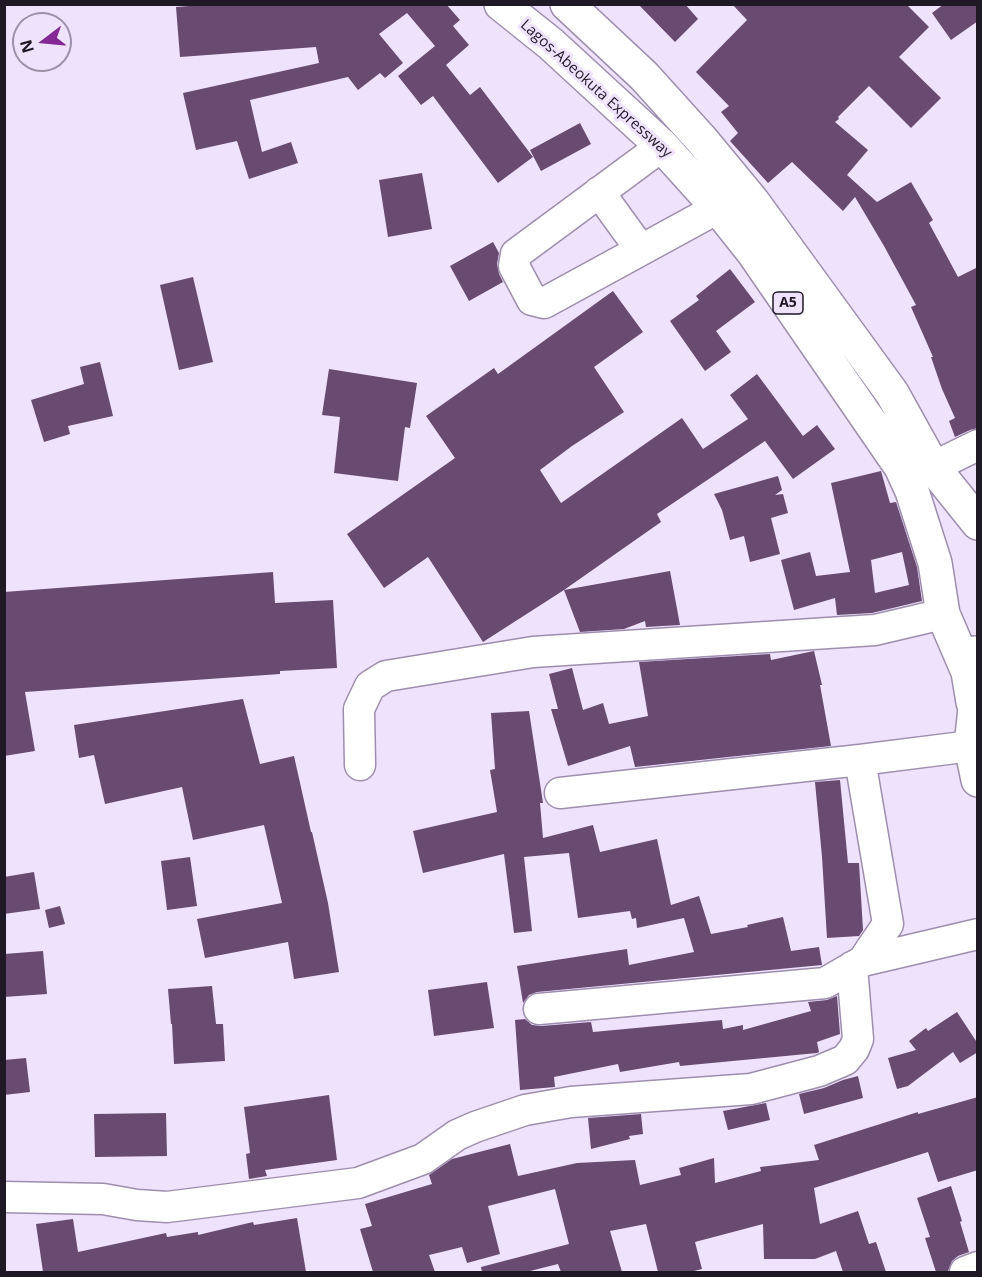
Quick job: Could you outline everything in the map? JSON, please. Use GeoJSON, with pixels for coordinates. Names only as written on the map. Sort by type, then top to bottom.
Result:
{"type":"FeatureCollection","features":[{"type":"Feature","properties":{"kind":"main road","name":"Lagos-Abeokuta Expressway"},"geometry":{"type":"LineString","coordinates":[[501,4],[550,44],[662,146],[718,208],[753,252],[901,466],[912,491],[934,564],[943,614],[973,661]]}},
{"type":"Feature","properties":{"kind":"main road","name":"A5"},"geometry":{"type":"LineString","coordinates":[[567,4],[644,76],[753,201],[892,393],[933,467],[978,523]]}},
{"type":"Feature","properties":{"kind":"main road","name":"A5"},"geometry":{"type":"LineString","coordinates":[[973,661],[976,710]]}},
{"type":"Feature","properties":{"kind":"main road"},"geometry":{"type":"LineString","coordinates":[[976,710],[971,746],[978,780]]}},
{"type":"Feature","properties":{"kind":"street"},"geometry":{"type":"LineString","coordinates":[[662,146],[516,254],[514,266],[532,300],[544,303],[718,208]]}},
{"type":"Feature","properties":{"kind":"street"},"geometry":{"type":"LineString","coordinates":[[599,192],[641,250]]}},
{"type":"Feature","properties":{"kind":"street"},"geometry":{"type":"LineString","coordinates":[[933,467],[978,445]]}},
{"type":"Feature","properties":{"kind":"street"},"geometry":{"type":"LineString","coordinates":[[360,765],[359,709],[370,686],[386,676],[533,652],[875,630],[943,614]]}},
{"type":"Feature","properties":{"kind":"street"},"geometry":{"type":"LineString","coordinates":[[560,793],[971,746]]}},
{"type":"Feature","properties":{"kind":"street"},"geometry":{"type":"LineString","coordinates":[[4,1197],[103,1199],[167,1207],[358,1183],[423,1159],[457,1135],[475,1127],[525,1110],[571,1102],[751,1089],[819,1071],[845,1060],[854,1049],[858,1039],[858,964],[888,924],[860,760]]}},
{"type":"Feature","properties":{"kind":"street"},"geometry":{"type":"LineString","coordinates":[[540,1009],[825,983],[858,964],[978,934]]}},
{"type":"Feature","properties":{"kind":"street"},"geometry":{"type":"LineString","coordinates":[[965,1272],[978,1267]]}},
{"type":"Feature","properties":{"kind":"building"},"geometry":{"type":"Polygon","coordinates":[[[215,4],[446,4],[460,20],[453,26],[469,45],[446,65],[470,95],[480,87],[533,157],[498,183],[433,96],[421,105],[398,76],[435,46],[407,13],[379,34],[403,63],[385,78],[380,73],[358,90],[348,77],[250,100],[262,152],[291,142],[298,163],[249,179],[237,141],[196,150],[183,93],[319,63],[316,47],[180,57],[176,7],[215,4]]]}},
{"type":"Feature","properties":{"kind":"building"},"geometry":{"type":"Polygon","coordinates":[[[638,4],[685,4],[698,19],[675,42],[638,4]]]}},
{"type":"Feature","properties":{"kind":"building"},"geometry":{"type":"Polygon","coordinates":[[[732,4],[906,4],[929,27],[899,57],[941,98],[911,128],[869,86],[835,122],[868,150],[847,175],[877,202],[911,182],[933,220],[929,223],[958,277],[978,267],[978,428],[955,437],[949,421],[955,418],[942,389],[931,357],[933,357],[911,307],[916,305],[855,197],[843,211],[792,162],[768,183],[730,141],[738,133],[721,112],[729,106],[696,72],[747,20],[732,4]]]}},
{"type":"Feature","properties":{"kind":"building"},"geometry":{"type":"Polygon","coordinates":[[[944,4],[978,4],[978,21],[951,40],[932,13],[944,4]]]}},
{"type":"Feature","properties":{"kind":"building"},"geometry":{"type":"Polygon","coordinates":[[[580,123],[591,144],[541,171],[530,150],[580,123]]]}},
{"type":"Feature","properties":{"kind":"building"},"geometry":{"type":"Polygon","coordinates":[[[422,173],[432,229],[388,237],[379,180],[422,173]]]}},
{"type":"Feature","properties":{"kind":"building"},"geometry":{"type":"Polygon","coordinates":[[[493,242],[499,253],[497,264],[503,282],[469,301],[450,266],[493,242]]]}},
{"type":"Feature","properties":{"kind":"building"},"geometry":{"type":"Polygon","coordinates":[[[730,269],[755,302],[716,331],[731,352],[705,371],[670,321],[699,300],[696,296],[730,269]]]}},
{"type":"Feature","properties":{"kind":"building"},"geometry":{"type":"Polygon","coordinates":[[[193,277],[213,362],[179,370],[160,285],[193,277]]]}},
{"type":"Feature","properties":{"kind":"building"},"geometry":{"type":"Polygon","coordinates":[[[613,291],[643,332],[594,367],[624,412],[540,470],[561,503],[682,418],[703,449],[748,419],[730,395],[757,374],[803,436],[817,425],[835,449],[793,479],[765,441],[657,514],[661,522],[564,590],[483,642],[428,557],[384,588],[347,534],[455,458],[426,416],[494,368],[498,374],[613,291]]]}},
{"type":"Feature","properties":{"kind":"building"},"geometry":{"type":"Polygon","coordinates":[[[100,362],[113,416],[68,426],[70,434],[44,442],[31,400],[84,384],[80,367],[100,362]]]}},
{"type":"Feature","properties":{"kind":"building"},"geometry":{"type":"Polygon","coordinates":[[[329,369],[417,383],[410,428],[405,427],[398,481],[334,473],[340,417],[322,415],[329,369]]]}},
{"type":"Feature","properties":{"kind":"building"},"geometry":{"type":"Polygon","coordinates":[[[881,471],[890,503],[896,502],[917,567],[922,601],[872,613],[837,615],[835,598],[794,610],[781,560],[810,552],[816,576],[850,572],[831,483],[881,471]],[[902,552],[871,560],[875,593],[909,585],[902,552]]]}},
{"type":"Feature","properties":{"kind":"building"},"geometry":{"type":"Polygon","coordinates":[[[778,476],[782,490],[775,495],[783,494],[788,513],[771,518],[780,554],[750,562],[744,536],[730,540],[722,510],[714,494],[778,476]]]}},
{"type":"Feature","properties":{"kind":"building"},"geometry":{"type":"Polygon","coordinates":[[[670,571],[680,625],[646,627],[645,621],[624,629],[580,632],[564,590],[670,571]]]}},
{"type":"Feature","properties":{"kind":"building"},"geometry":{"type":"Polygon","coordinates":[[[273,572],[275,603],[333,600],[337,668],[25,692],[35,751],[4,756],[4,592],[273,572]]]}},
{"type":"Feature","properties":{"kind":"building"},"geometry":{"type":"Polygon","coordinates":[[[814,651],[822,685],[820,685],[831,746],[635,767],[630,746],[568,766],[551,709],[558,709],[549,674],[572,668],[583,710],[603,703],[609,724],[648,716],[639,662],[770,654],[771,660],[814,651]]]}},
{"type":"Feature","properties":{"kind":"building"},"geometry":{"type":"Polygon","coordinates":[[[243,699],[260,764],[294,756],[328,903],[339,972],[294,979],[288,942],[205,958],[197,919],[282,903],[264,825],[193,840],[182,787],[105,804],[94,755],[79,758],[74,725],[243,699]]]}},
{"type":"Feature","properties":{"kind":"building"},"geometry":{"type":"Polygon","coordinates":[[[529,711],[543,803],[540,803],[543,838],[593,825],[600,852],[657,839],[671,905],[699,896],[711,934],[783,917],[791,951],[819,947],[822,965],[537,992],[529,995],[523,1003],[517,966],[627,949],[629,965],[694,952],[684,918],[637,928],[636,918],[632,919],[630,911],[578,918],[569,853],[524,857],[532,931],[514,933],[504,854],[423,873],[413,831],[497,812],[490,770],[495,769],[491,713],[529,711]]]}},
{"type":"Feature","properties":{"kind":"building"},"geometry":{"type":"Polygon","coordinates":[[[840,780],[848,863],[859,863],[863,930],[859,936],[827,938],[815,782],[840,780]]]}},
{"type":"Feature","properties":{"kind":"building"},"geometry":{"type":"Polygon","coordinates":[[[190,857],[197,906],[167,910],[161,861],[190,857]]]}},
{"type":"Feature","properties":{"kind":"building"},"geometry":{"type":"Polygon","coordinates":[[[34,872],[40,909],[4,914],[4,877],[34,872]]]}},
{"type":"Feature","properties":{"kind":"building"},"geometry":{"type":"Polygon","coordinates":[[[60,906],[65,924],[49,928],[45,910],[60,906]]]}},
{"type":"Feature","properties":{"kind":"building"},"geometry":{"type":"Polygon","coordinates":[[[43,951],[47,994],[4,997],[4,954],[43,951]]]}},
{"type":"Feature","properties":{"kind":"building"},"geometry":{"type":"Polygon","coordinates":[[[487,982],[494,1028],[434,1036],[428,990],[487,982]]]}},
{"type":"Feature","properties":{"kind":"building"},"geometry":{"type":"Polygon","coordinates":[[[212,986],[216,1024],[223,1024],[225,1061],[174,1064],[168,989],[212,986]]]}},
{"type":"Feature","properties":{"kind":"building"},"geometry":{"type":"Polygon","coordinates":[[[837,996],[840,1034],[817,1042],[819,1052],[817,1053],[680,1066],[679,1062],[620,1072],[618,1064],[554,1077],[555,1087],[520,1090],[515,1020],[525,1019],[532,1025],[541,1026],[591,1022],[593,1032],[722,1020],[723,1029],[743,1025],[743,1030],[811,1011],[808,1002],[827,1000],[837,996]]]}},
{"type":"Feature","properties":{"kind":"building"},"geometry":{"type":"Polygon","coordinates":[[[957,1012],[978,1044],[978,1052],[960,1063],[953,1052],[908,1086],[897,1089],[888,1058],[916,1050],[909,1041],[926,1028],[928,1031],[957,1012]]]}},
{"type":"Feature","properties":{"kind":"building"},"geometry":{"type":"Polygon","coordinates":[[[26,1058],[30,1092],[4,1095],[4,1060],[26,1058]]]}},
{"type":"Feature","properties":{"kind":"building"},"geometry":{"type":"Polygon","coordinates":[[[858,1076],[863,1098],[804,1114],[799,1094],[858,1076]]]}},
{"type":"Feature","properties":{"kind":"building"},"geometry":{"type":"Polygon","coordinates":[[[329,1095],[337,1160],[265,1170],[267,1176],[249,1179],[246,1154],[250,1153],[244,1107],[329,1095]]]}},
{"type":"Feature","properties":{"kind":"building"},"geometry":{"type":"Polygon","coordinates":[[[978,1097],[978,1170],[938,1182],[928,1152],[814,1188],[820,1224],[858,1211],[869,1244],[876,1242],[886,1272],[843,1272],[836,1251],[815,1259],[764,1259],[763,1224],[695,1242],[702,1269],[690,1272],[658,1272],[646,1224],[610,1231],[622,1272],[561,1272],[558,1264],[526,1272],[482,1272],[481,1267],[569,1244],[555,1189],[488,1206],[500,1254],[467,1263],[462,1247],[429,1255],[435,1272],[373,1272],[360,1229],[372,1226],[365,1204],[432,1184],[429,1175],[452,1159],[510,1144],[518,1176],[577,1163],[635,1160],[640,1185],[681,1175],[679,1168],[714,1158],[715,1183],[761,1171],[760,1167],[819,1160],[814,1145],[918,1112],[918,1114],[978,1097]]]}},
{"type":"Feature","properties":{"kind":"building"},"geometry":{"type":"Polygon","coordinates":[[[766,1103],[770,1120],[728,1130],[723,1111],[766,1103]]]}},
{"type":"Feature","properties":{"kind":"building"},"geometry":{"type":"Polygon","coordinates":[[[166,1113],[167,1156],[95,1157],[94,1114],[166,1113]]]}},
{"type":"Feature","properties":{"kind":"building"},"geometry":{"type":"Polygon","coordinates":[[[641,1114],[643,1134],[629,1136],[630,1139],[591,1149],[588,1118],[641,1114]]]}},
{"type":"Feature","properties":{"kind":"building"},"geometry":{"type":"Polygon","coordinates":[[[951,1186],[969,1252],[952,1261],[948,1271],[936,1272],[925,1238],[930,1237],[917,1198],[951,1186]]]}},
{"type":"Feature","properties":{"kind":"building"},"geometry":{"type":"Polygon","coordinates":[[[297,1218],[306,1272],[43,1272],[36,1224],[73,1219],[78,1252],[166,1233],[167,1237],[198,1232],[198,1235],[253,1222],[254,1225],[297,1218]]]}}]}
